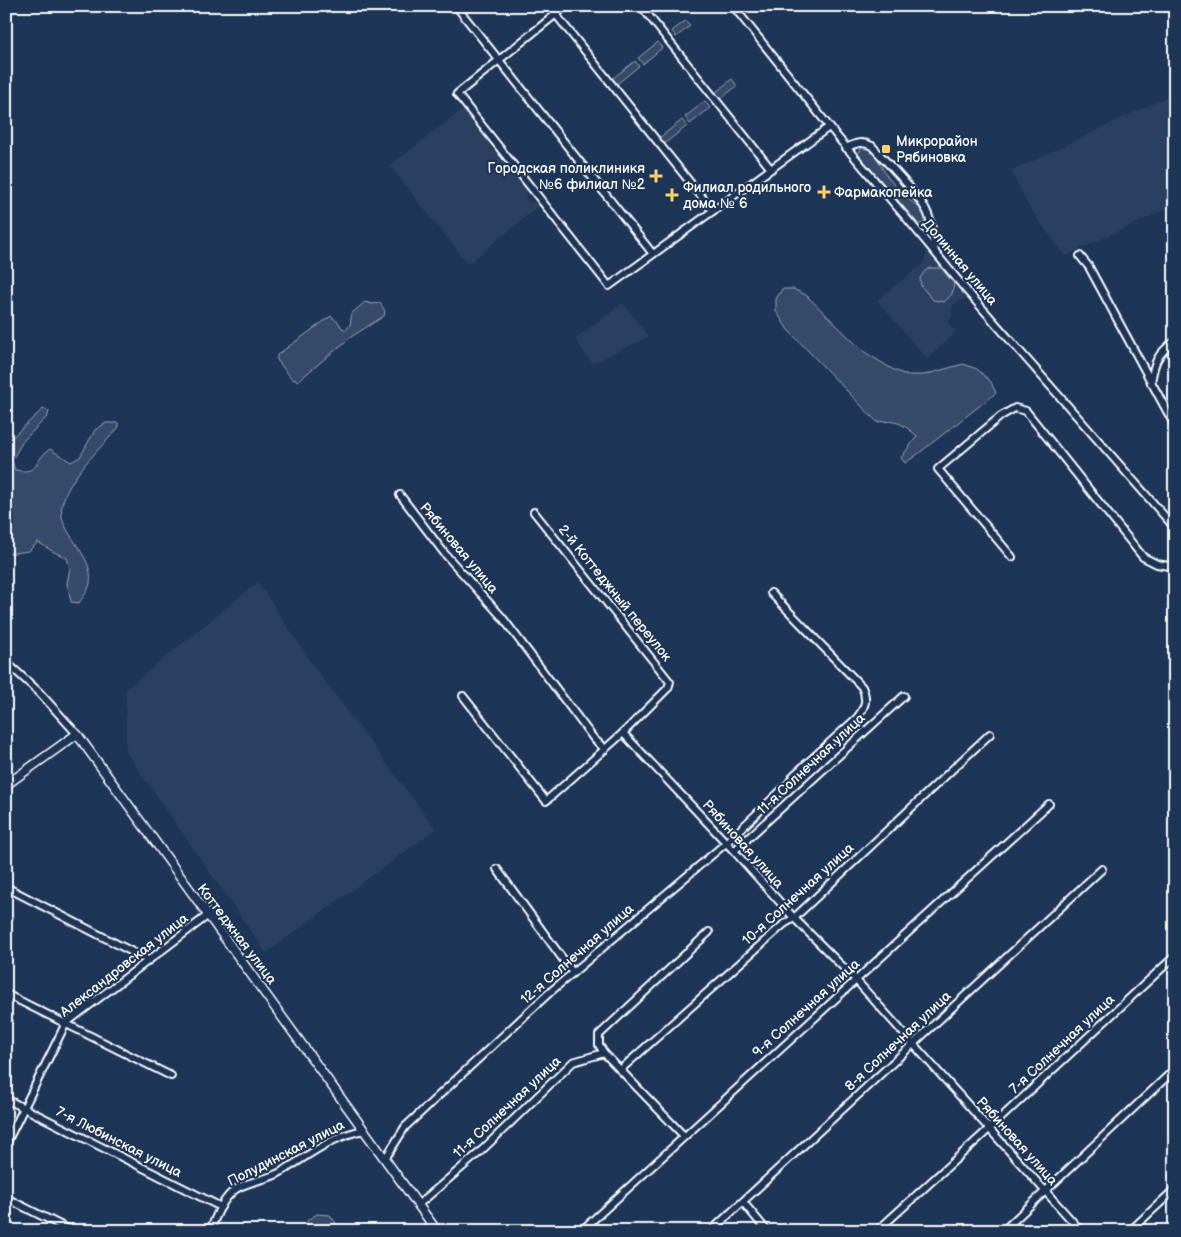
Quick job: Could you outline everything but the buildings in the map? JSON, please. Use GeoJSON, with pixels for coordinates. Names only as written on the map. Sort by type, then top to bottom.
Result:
{"type":"FeatureCollection","features":[{"type":"Feature","properties":{"kind":"street"},"geometry":{"type":"LineString","coordinates":[[456,6],[653,254]]}},
{"type":"Feature","properties":{"kind":"street"},"geometry":{"type":"LineString","coordinates":[[549,6],[712,211]]}},
{"type":"Feature","properties":{"kind":"street"},"geometry":{"type":"LineString","coordinates":[[566,6],[456,94],[610,286],[829,127]]}},
{"type":"Feature","properties":{"kind":"street"},"geometry":{"type":"LineString","coordinates":[[641,6],[771,169]]}},
{"type":"Feature","properties":{"kind":"street","name":"Долинная улица"},"geometry":{"type":"LineString","coordinates":[[733,6],[846,148],[1060,398],[1175,528]]}},
{"type":"Feature","properties":{"kind":"street"},"geometry":{"type":"LineString","coordinates":[[846,148],[856,143],[865,142],[872,146],[916,196],[926,208],[936,254]]}},
{"type":"Feature","properties":{"kind":"street"},"geometry":{"type":"LineString","coordinates":[[1080,256],[1089,267],[1175,426]]}},
{"type":"Feature","properties":{"kind":"street"},"geometry":{"type":"LineString","coordinates":[[1151,384],[1154,365],[1162,351],[1175,341]]}},
{"type":"Feature","properties":{"kind":"street"},"geometry":{"type":"LineString","coordinates":[[1012,557],[938,469],[1001,416],[1015,408],[1026,411],[1143,557],[1157,564],[1175,567]]}},
{"type":"Feature","properties":{"kind":"street","name":"Рябиновая улица"},"geometry":{"type":"LineString","coordinates":[[400,495],[445,554],[502,617],[594,738],[605,749]]}},
{"type":"Feature","properties":{"kind":"street","name":"2-й Коттеджный переулок"},"geometry":{"type":"LineString","coordinates":[[534,512],[670,682],[668,688],[623,733]]}},
{"type":"Feature","properties":{"kind":"street","name":"12-я Солнечная улица"},"geometry":{"type":"LineString","coordinates":[[385,1159],[405,1127],[549,993],[726,843],[789,783],[794,775],[857,718],[865,707],[866,696],[862,687],[771,593]]}},
{"type":"Feature","properties":{"kind":"street","name":"Коттеджная улица"},"geometry":{"type":"LineString","coordinates":[[6,662],[39,692],[77,734],[437,1231]]}},
{"type":"Feature","properties":{"kind":"street"},"geometry":{"type":"LineString","coordinates":[[463,696],[546,801],[623,733]]}},
{"type":"Feature","properties":{"kind":"street","name":"11-я Солнечная улица"},"geometry":{"type":"LineString","coordinates":[[734,851],[904,696]]}},
{"type":"Feature","properties":{"kind":"street","name":"Рябиновая улица"},"geometry":{"type":"LineString","coordinates":[[623,733],[794,918],[855,979],[1081,1231]]}},
{"type":"Feature","properties":{"kind":"street"},"geometry":{"type":"LineString","coordinates":[[6,785],[77,734]]}},
{"type":"Feature","properties":{"kind":"street","name":"10-я Солнечная улица"},"geometry":{"type":"LineString","coordinates":[[620,1070],[784,924],[794,918],[990,734]]}},
{"type":"Feature","properties":{"kind":"street","name":"9-я Солнечная улица"},"geometry":{"type":"LineString","coordinates":[[581,1231],[1049,804]]}},
{"type":"Feature","properties":{"kind":"street"},"geometry":{"type":"LineString","coordinates":[[497,869],[573,973]]}},
{"type":"Feature","properties":{"kind":"street","name":"8-я Солнечная улица"},"geometry":{"type":"LineString","coordinates":[[711,1231],[1102,869]]}},
{"type":"Feature","properties":{"kind":"street"},"geometry":{"type":"LineString","coordinates":[[6,888],[148,960]]}},
{"type":"Feature","properties":{"kind":"street","name":"Александровская улица"},"geometry":{"type":"LineString","coordinates":[[6,1144],[66,1023],[207,916]]}},
{"type":"Feature","properties":{"kind":"street"},"geometry":{"type":"LineString","coordinates":[[684,1136],[604,1053],[599,1045],[599,1035],[709,932]]}},
{"type":"Feature","properties":{"kind":"street","name":"7-я Солнечная улица"},"geometry":{"type":"LineString","coordinates":[[877,1231],[1175,956]]}},
{"type":"Feature","properties":{"kind":"street"},"geometry":{"type":"LineString","coordinates":[[6,994],[171,1076]]}},
{"type":"Feature","properties":{"kind":"street","name":"11-я Солнечная улица"},"geometry":{"type":"LineString","coordinates":[[419,1204],[480,1152],[573,1062],[604,1053]]}},
{"type":"Feature","properties":{"kind":"street"},"geometry":{"type":"LineString","coordinates":[[1003,1231],[1175,1069]]}},
{"type":"Feature","properties":{"kind":"street","name":"7-я Любинская улица"},"geometry":{"type":"LineString","coordinates":[[6,1099],[221,1207]]}},
{"type":"Feature","properties":{"kind":"street","name":"Полудинская улица"},"geometry":{"type":"LineString","coordinates":[[210,1231],[221,1207],[236,1189],[279,1173],[318,1148],[348,1133],[364,1130]]}},
{"type":"Feature","properties":{"kind":"street"},"geometry":{"type":"LineString","coordinates":[[1130,1231],[1175,1189]]}},
{"type":"Feature","properties":{"kind":"street"},"geometry":{"type":"LineString","coordinates":[[6,1198],[72,1231]]}},
{"type":"Feature","properties":{"kind":"street"},"geometry":{"type":"LineString","coordinates":[[743,1202],[767,1231]]}},
{"type":"Feature","properties":{"kind":"shaded area"},"geometry":{"type":"Polygon","coordinates":[[[685,21],[690,26],[676,37],[672,31],[685,21]]]}},
{"type":"Feature","properties":{"kind":"shaded area"},"geometry":{"type":"Polygon","coordinates":[[[658,42],[662,48],[643,64],[638,58],[658,42]]]}},
{"type":"Feature","properties":{"kind":"shaded area"},"geometry":{"type":"Polygon","coordinates":[[[635,61],[639,66],[617,84],[612,79],[635,61]]]}},
{"type":"Feature","properties":{"kind":"shaded area"},"geometry":{"type":"Polygon","coordinates":[[[732,79],[737,86],[720,99],[715,93],[732,79]]]}},
{"type":"Feature","properties":{"kind":"shaded area"},"geometry":{"type":"Polygon","coordinates":[[[1175,93],[1175,205],[1065,256],[1029,207],[1011,171],[1175,93]]]}},
{"type":"Feature","properties":{"kind":"shaded area"},"geometry":{"type":"Polygon","coordinates":[[[705,101],[710,108],[690,124],[685,117],[705,101]]]}},
{"type":"Feature","properties":{"kind":"shaded area"},"geometry":{"type":"Polygon","coordinates":[[[464,108],[492,144],[490,148],[500,154],[528,190],[525,198],[529,202],[538,202],[540,205],[468,264],[390,166],[464,108]]]}},
{"type":"Feature","properties":{"kind":"shaded area"},"geometry":{"type":"Polygon","coordinates":[[[682,120],[687,126],[664,144],[659,138],[682,120]]]}},
{"type":"Feature","properties":{"kind":"shaded area"},"geometry":{"type":"Polygon","coordinates":[[[862,147],[873,153],[886,175],[902,194],[923,211],[926,219],[924,223],[919,224],[916,221],[858,154],[862,147]]]}},
{"type":"Feature","properties":{"kind":"shaded area"},"geometry":{"type":"Polygon","coordinates":[[[926,249],[967,298],[960,300],[952,306],[952,318],[947,321],[956,333],[927,359],[877,300],[923,264],[926,249]]]}},
{"type":"Feature","properties":{"kind":"shaded area"},"geometry":{"type":"Polygon","coordinates":[[[930,268],[941,268],[954,284],[952,294],[944,302],[933,300],[921,286],[920,278],[930,268]]]}},
{"type":"Feature","properties":{"kind":"shaded area"},"geometry":{"type":"Polygon","coordinates":[[[782,289],[793,289],[806,295],[863,351],[892,369],[906,375],[924,375],[963,364],[977,369],[991,382],[996,393],[905,463],[901,458],[917,436],[899,423],[877,422],[788,330],[776,311],[776,299],[782,289]]]}},
{"type":"Feature","properties":{"kind":"shaded area"},"geometry":{"type":"Polygon","coordinates":[[[365,302],[372,304],[380,303],[385,311],[384,316],[351,337],[298,381],[292,379],[277,360],[277,355],[331,316],[346,330],[350,325],[352,313],[365,302]]]}},
{"type":"Feature","properties":{"kind":"shaded area"},"geometry":{"type":"Polygon","coordinates":[[[623,303],[649,337],[592,363],[575,339],[623,303]]]}},
{"type":"Feature","properties":{"kind":"shaded area"},"geometry":{"type":"Polygon","coordinates":[[[43,409],[49,411],[48,416],[23,441],[12,460],[15,470],[23,471],[33,468],[50,449],[71,462],[80,457],[95,430],[106,423],[118,423],[119,427],[78,473],[62,505],[62,515],[65,524],[87,562],[90,572],[89,586],[79,603],[71,602],[67,583],[70,568],[67,558],[38,542],[29,551],[6,554],[6,443],[43,409]]]}},
{"type":"Feature","properties":{"kind":"shaded area"},"geometry":{"type":"Polygon","coordinates":[[[258,582],[314,667],[436,829],[266,953],[126,752],[126,689],[258,582]]]}},
{"type":"Feature","properties":{"kind":"shaded area"},"geometry":{"type":"Polygon","coordinates":[[[317,1214],[330,1215],[342,1231],[301,1231],[308,1220],[317,1214]]]}},
{"type":"Feature","properties":{"kind":"place","name":"Микрорайон Рябиновка"},"geometry":{"type":"Point","coordinates":[886,149]}},
{"type":"Feature","properties":{"kind":"place","name":"Городская поликлиникя №6 филиал №2"},"geometry":{"type":"Point","coordinates":[656,176]}},
{"type":"Feature","properties":{"kind":"place","name":"Фармакопейка"},"geometry":{"type":"Point","coordinates":[824,192]}},
{"type":"Feature","properties":{"kind":"place","name":"Филиал родильного дома № 6"},"geometry":{"type":"Point","coordinates":[672,195]}}]}
